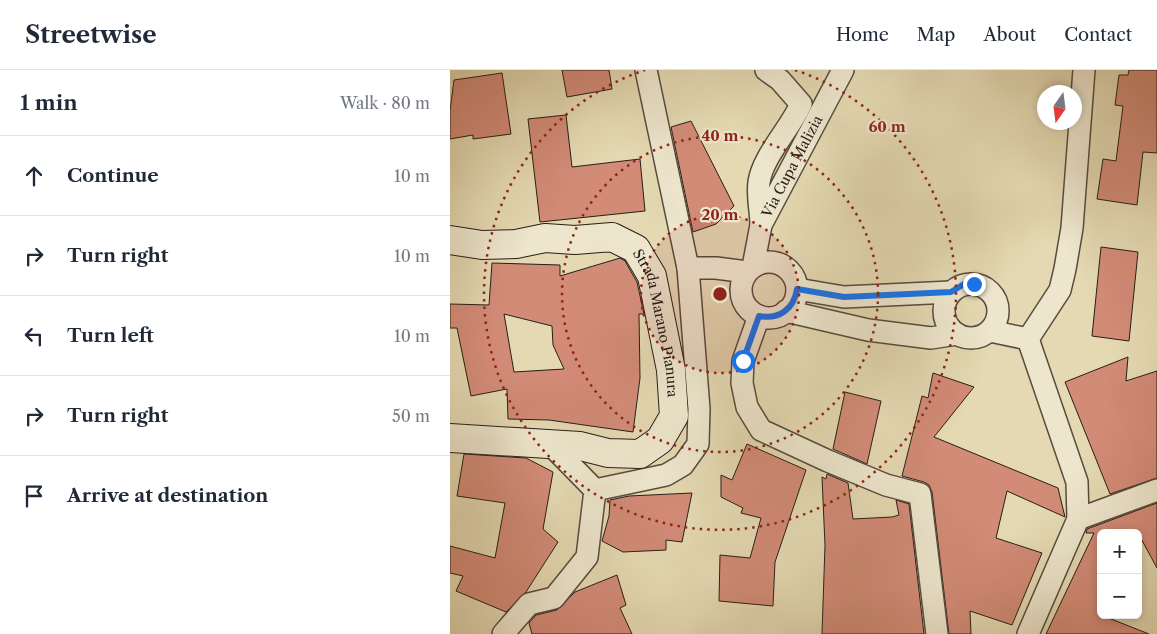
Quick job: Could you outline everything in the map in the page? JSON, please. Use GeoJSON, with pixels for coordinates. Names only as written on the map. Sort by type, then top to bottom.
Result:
{"type":"FeatureCollection","features":[{"type":"Feature","properties":{"kind":"street"},"geometry":{"type":"LineString","coordinates":[[595,490],[666,475],[683,465],[698,444],[699,408],[688,268],[646,70]]}},
{"type":"Feature","properties":{"kind":"street"},"geometry":{"type":"LineString","coordinates":[[761,225],[759,183],[766,161],[792,123],[801,104],[780,80],[766,70]]}},
{"type":"Feature","properties":{"kind":"street","name":"Via Cupa Malizia"},"geometry":{"type":"LineString","coordinates":[[750,269],[761,225],[843,70]]}},
{"type":"Feature","properties":{"kind":"street"},"geometry":{"type":"LineString","coordinates":[[1028,338],[1060,290],[1065,269],[1072,228],[1084,70]]}},
{"type":"Feature","properties":{"kind":"street","name":"Strada Marano Pianura"},"geometry":{"type":"LineString","coordinates":[[450,240],[482,245],[516,244],[545,238],[575,240],[612,237],[636,249],[652,276],[671,370],[674,416],[660,440],[640,454],[608,453],[580,446],[450,438]]}},
{"type":"Feature","properties":{"kind":"street"},"geometry":{"type":"LineString","coordinates":[[688,268],[750,269],[762,263],[779,263],[790,271],[797,289],[796,298],[786,311],[768,318],[759,316],[746,305],[741,287],[750,269]]}},
{"type":"Feature","properties":{"kind":"street"},"geometry":{"type":"LineString","coordinates":[[797,289],[844,297],[951,292],[964,284],[974,284],[983,286],[991,292],[996,300],[999,314],[990,331]]}},
{"type":"Feature","properties":{"kind":"street"},"geometry":{"type":"LineString","coordinates":[[951,292],[944,308],[945,319],[957,334]]}},
{"type":"Feature","properties":{"kind":"street"},"geometry":{"type":"LineString","coordinates":[[786,311],[868,330],[931,338],[957,334],[973,338],[990,331],[1028,338]]}},
{"type":"Feature","properties":{"kind":"street"},"geometry":{"type":"LineString","coordinates":[[759,316],[743,361],[742,383],[747,406],[761,430],[886,485],[920,494],[937,634]]}},
{"type":"Feature","properties":{"kind":"street"},"geometry":{"type":"LineString","coordinates":[[1028,338],[1077,482],[1078,519],[1028,634]]}},
{"type":"Feature","properties":{"kind":"street"},"geometry":{"type":"LineString","coordinates":[[550,444],[595,490]]}},
{"type":"Feature","properties":{"kind":"street"},"geometry":{"type":"LineString","coordinates":[[503,634],[529,604],[554,598],[587,557],[595,490]]}},
{"type":"Feature","properties":{"kind":"street"},"geometry":{"type":"LineString","coordinates":[[1078,519],[1157,490]]}},
{"type":"Feature","properties":{"kind":"building"},"geometry":{"type":"Polygon","coordinates":[[[562,70],[609,70],[612,89],[567,97],[562,70]]]}},
{"type":"Feature","properties":{"kind":"building"},"geometry":{"type":"Polygon","coordinates":[[[1129,70],[1157,70],[1157,153],[1143,152],[1137,205],[1097,199],[1103,159],[1116,161],[1123,106],[1115,105],[1119,75],[1128,75],[1129,70]]]}},
{"type":"Feature","properties":{"kind":"building"},"geometry":{"type":"Polygon","coordinates":[[[502,73],[511,134],[473,139],[473,135],[450,139],[450,111],[454,80],[502,73]]]}},
{"type":"Feature","properties":{"kind":"building"},"geometry":{"type":"Polygon","coordinates":[[[566,115],[572,167],[640,159],[645,211],[540,222],[528,119],[566,115]]]}},
{"type":"Feature","properties":{"kind":"building"},"geometry":{"type":"Polygon","coordinates":[[[691,121],[734,206],[716,224],[693,232],[671,127],[691,121]]]}},
{"type":"Feature","properties":{"kind":"building"},"geometry":{"type":"Polygon","coordinates":[[[1101,247],[1138,252],[1129,341],[1092,336],[1101,247]]]}},
{"type":"Feature","properties":{"kind":"building"},"geometry":{"type":"Polygon","coordinates":[[[620,258],[625,261],[637,282],[644,314],[639,314],[640,378],[633,432],[549,420],[508,419],[507,389],[471,396],[457,328],[450,328],[450,304],[489,305],[492,263],[560,265],[560,276],[620,258]],[[504,314],[514,372],[564,369],[553,345],[552,326],[504,314]]]}},
{"type":"Feature","properties":{"kind":"building"},"geometry":{"type":"Polygon","coordinates":[[[1128,357],[1126,381],[1157,371],[1157,478],[1110,494],[1065,382],[1128,357]]]}},
{"type":"Feature","properties":{"kind":"building"},"geometry":{"type":"Polygon","coordinates":[[[933,373],[974,387],[934,437],[1058,488],[1065,517],[1007,491],[996,538],[1042,553],[1012,625],[970,611],[971,634],[949,634],[932,492],[929,485],[924,482],[902,476],[922,396],[928,398],[933,373]]]}},
{"type":"Feature","properties":{"kind":"building"},"geometry":{"type":"Polygon","coordinates":[[[845,392],[881,401],[867,464],[833,449],[845,392]]]}},
{"type":"Feature","properties":{"kind":"building"},"geometry":{"type":"Polygon","coordinates":[[[747,444],[806,470],[775,562],[773,606],[719,601],[720,555],[750,558],[761,518],[741,513],[743,508],[721,497],[721,475],[732,480],[747,444]]]}},
{"type":"Feature","properties":{"kind":"building"},"geometry":{"type":"Polygon","coordinates":[[[464,454],[526,458],[553,472],[543,529],[558,542],[526,592],[506,612],[456,591],[463,576],[450,573],[450,546],[495,558],[505,503],[457,496],[464,454]]]}},
{"type":"Feature","properties":{"kind":"building"},"geometry":{"type":"Polygon","coordinates":[[[827,474],[848,483],[853,519],[892,517],[899,515],[896,500],[909,504],[924,634],[822,634],[825,545],[822,477],[826,479],[827,474]]]}},
{"type":"Feature","properties":{"kind":"building"},"geometry":{"type":"Polygon","coordinates":[[[692,493],[682,542],[666,540],[666,550],[623,552],[602,541],[609,516],[610,500],[629,496],[692,493]]]}},
{"type":"Feature","properties":{"kind":"building"},"geometry":{"type":"Polygon","coordinates":[[[1157,503],[1157,568],[1142,540],[1142,529],[1097,529],[1097,619],[1111,619],[1149,634],[1046,634],[1094,533],[1086,533],[1087,529],[1157,503]]]}},
{"type":"Feature","properties":{"kind":"building"},"geometry":{"type":"Polygon","coordinates":[[[617,575],[626,605],[620,608],[632,634],[532,634],[529,623],[536,615],[557,610],[575,592],[617,575]]]}},
{"type":"Feature","properties":{"kind":"route"},"geometry":{"type":"LineString","coordinates":[[743,361],[750,335],[759,316],[768,318],[778,316],[786,311],[793,304],[797,289],[844,297],[889,296],[951,292],[964,284],[974,284]]}}]}
